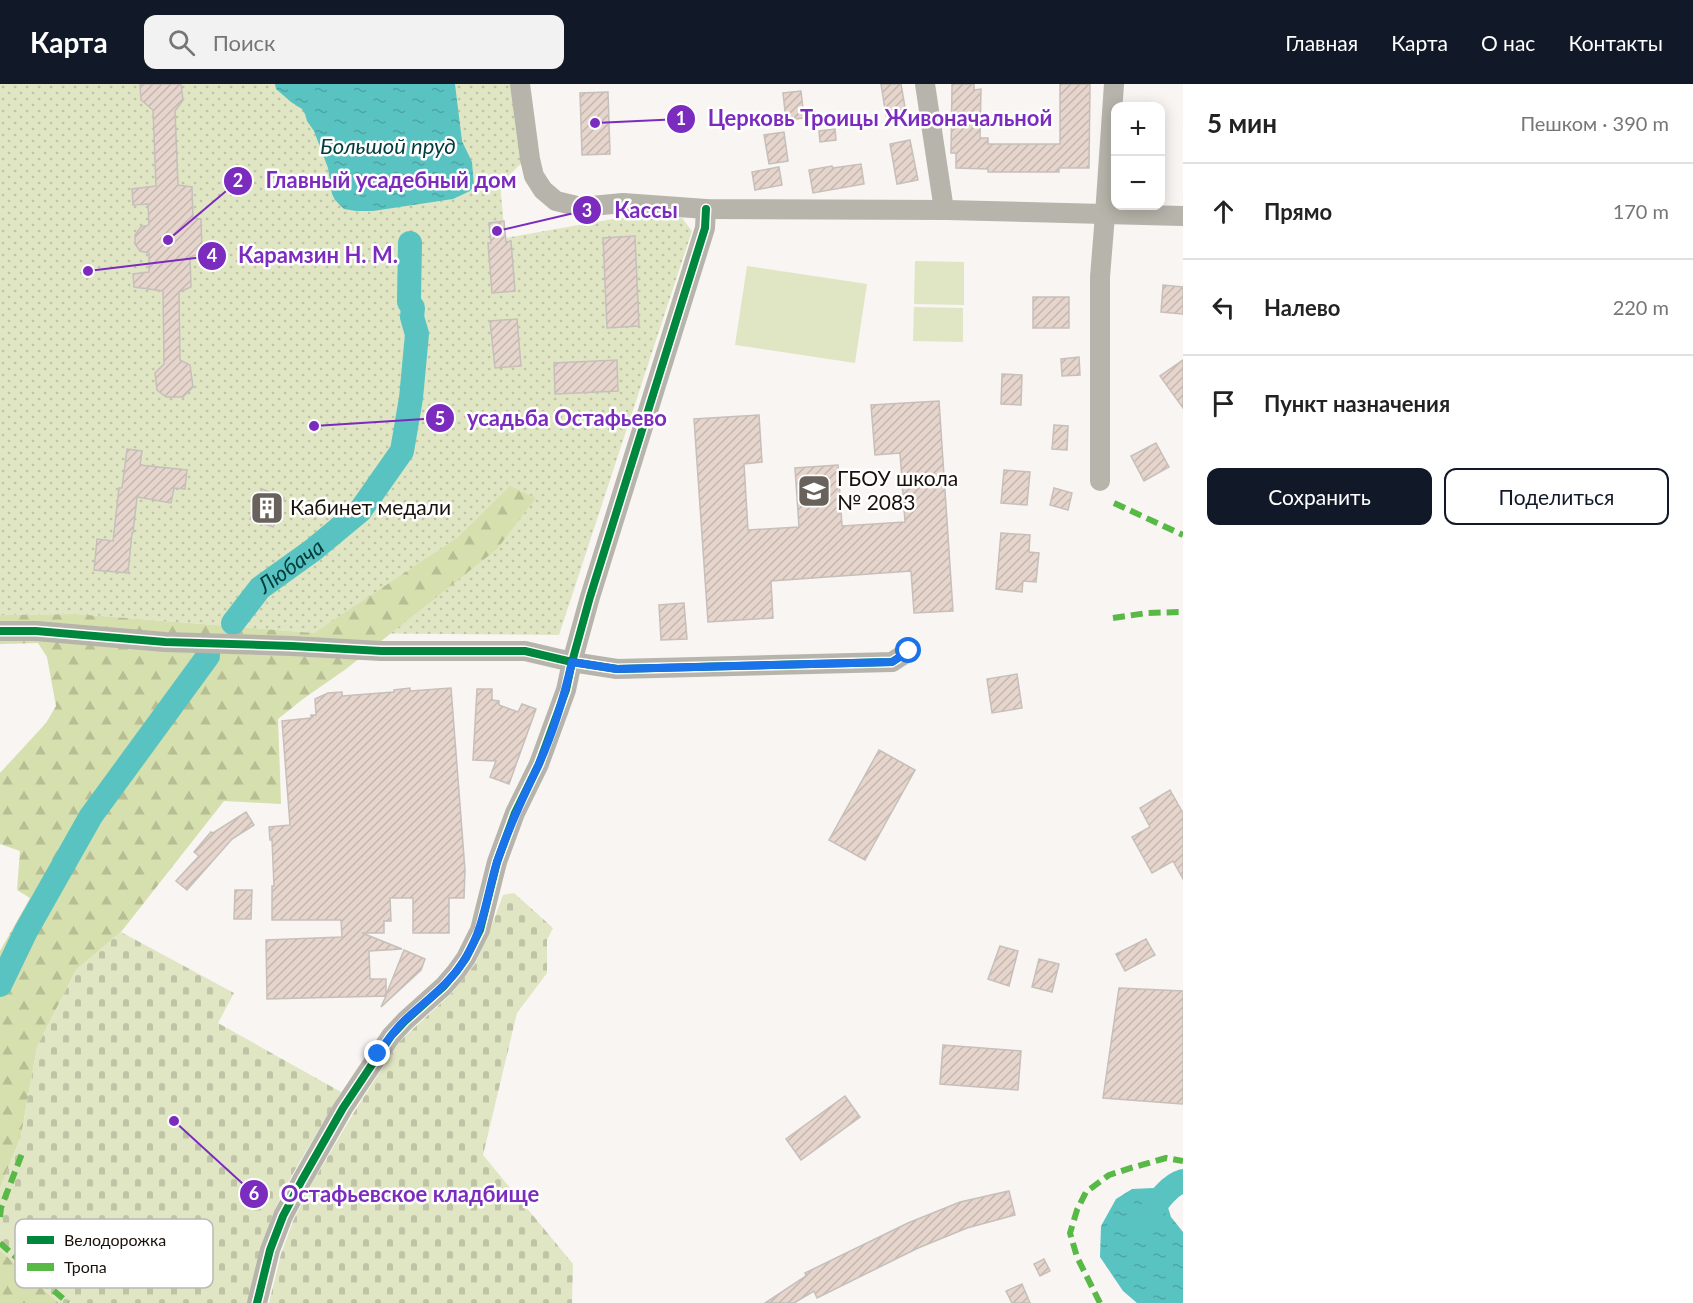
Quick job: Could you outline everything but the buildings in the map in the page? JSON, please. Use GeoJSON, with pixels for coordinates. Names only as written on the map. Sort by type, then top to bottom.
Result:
{"type":"FeatureCollection","features":[{"type":"Feature","properties":{"kind":"street"},"geometry":{"type":"LineString","coordinates":[[520,84],[534,176],[543,190],[556,201],[580,207],[623,203],[706,209],[944,210],[1183,216]]}},
{"type":"Feature","properties":{"kind":"street"},"geometry":{"type":"LineString","coordinates":[[926,84],[944,210]]}},
{"type":"Feature","properties":{"kind":"street"},"geometry":{"type":"LineString","coordinates":[[1100,482],[1100,277],[1114,84]]}},
{"type":"Feature","properties":{"kind":"street"},"geometry":{"type":"LineString","coordinates":[[257,1303],[270,1251],[283,1216],[343,1108],[391,1036],[456,972],[480,930],[497,862],[515,813],[539,764],[566,690],[590,597],[705,228],[706,209]]}},
{"type":"Feature","properties":{"kind":"street"},"geometry":{"type":"LineString","coordinates":[[0,631],[36,631],[165,642],[292,645],[381,651],[525,651],[617,669],[892,662],[909,651]]}},
{"type":"Feature","properties":{"kind":"green space"},"geometry":{"type":"Polygon","coordinates":[[[0,84],[514,84],[523,162],[500,184],[505,238],[630,216],[682,218],[692,231],[559,635],[314,633],[76,614],[0,615],[0,84]]]}},
{"type":"Feature","properties":{"kind":"green space"},"geometry":{"type":"Polygon","coordinates":[[[915,261],[964,262],[964,305],[914,304],[915,261]]]}},
{"type":"Feature","properties":{"kind":"green space"},"geometry":{"type":"Polygon","coordinates":[[[747,266],[867,284],[855,363],[735,345],[747,266]]]}},
{"type":"Feature","properties":{"kind":"green space"},"geometry":{"type":"Polygon","coordinates":[[[914,307],[963,308],[963,342],[913,341],[914,307]]]}},
{"type":"Feature","properties":{"kind":"green space"},"geometry":{"type":"Polygon","coordinates":[[[510,486],[536,498],[497,549],[346,669],[278,719],[281,804],[224,801],[121,932],[76,970],[37,1047],[21,1136],[0,1189],[0,951],[30,898],[17,890],[20,851],[0,844],[0,773],[46,723],[56,706],[47,657],[38,643],[0,644],[0,615],[76,614],[314,633],[457,538],[510,486]]]}},
{"type":"Feature","properties":{"kind":"green space"},"geometry":{"type":"Polygon","coordinates":[[[514,893],[553,928],[547,940],[547,973],[517,1013],[483,1155],[573,1264],[572,1303],[269,1303],[281,1254],[293,1221],[311,1185],[353,1114],[399,1042],[452,993],[475,964],[503,895],[514,893]]]}},
{"type":"Feature","properties":{"kind":"green space"},"geometry":{"type":"Polygon","coordinates":[[[121,932],[234,993],[218,1023],[341,1092],[280,1198],[262,1247],[247,1303],[59,1303],[42,1288],[213,1288],[213,1219],[15,1219],[15,1263],[0,1250],[0,1189],[21,1136],[37,1047],[76,970],[121,932]]]}},
{"type":"Feature","properties":{"kind":"green space"},"geometry":{"type":"Polygon","coordinates":[[[0,1250],[15,1263],[15,1288],[42,1288],[59,1303],[0,1303],[0,1250]]]}},
{"type":"Feature","properties":{"kind":"water","name":"Большой пруд"},"geometry":{"type":"Polygon","coordinates":[[[275,84],[455,84],[462,141],[472,162],[474,186],[470,191],[453,199],[373,211],[344,209],[332,194],[328,168],[305,114],[302,109],[276,89],[275,84]]]}},
{"type":"Feature","properties":{"kind":"water"},"geometry":{"type":"Polygon","coordinates":[[[1153,1188],[1164,1195],[1171,1217],[1183,1232],[1183,1303],[1137,1303],[1123,1291],[1100,1257],[1101,1226],[1116,1199],[1132,1189],[1153,1188]]]}},
{"type":"Feature","properties":{"kind":"waterway","name":"Любача"},"geometry":{"type":"LineString","coordinates":[[233,623],[260,588],[313,550],[360,511],[402,451],[411,398],[417,334],[412,317],[413,308],[409,302],[410,243]]}},
{"type":"Feature","properties":{"kind":"waterway","name":"Любача"},"geometry":{"type":"LineString","coordinates":[[0,985],[26,931],[91,816],[208,656]]}},
{"type":"Feature","properties":{"kind":"waterway","name":"Любача"},"geometry":{"type":"LineString","coordinates":[[1144,1221],[1166,1192],[1183,1181]]}},
{"type":"Feature","properties":{"kind":"marked path"},"geometry":{"type":"LineString","coordinates":[[1114,503],[1183,535]]}},
{"type":"Feature","properties":{"kind":"marked path"},"geometry":{"type":"LineString","coordinates":[[1113,618],[1147,613],[1183,612]]}},
{"type":"Feature","properties":{"kind":"marked path"},"geometry":{"type":"LineString","coordinates":[[0,1217],[1,1208],[23,1151]]}},
{"type":"Feature","properties":{"kind":"marked path"},"geometry":{"type":"LineString","coordinates":[[1100,1303],[1077,1257],[1070,1233],[1077,1210],[1086,1192],[1109,1175],[1134,1167],[1166,1158],[1183,1161]]}},
{"type":"Feature","properties":{"kind":"marked path"},"geometry":{"type":"LineString","coordinates":[[0,1243],[15,1256]]}},
{"type":"Feature","properties":{"kind":"marked path"},"geometry":{"type":"LineString","coordinates":[[51,1288],[68,1303]]}},
{"type":"Feature","properties":{"kind":"cycle path"},"geometry":{"type":"LineString","coordinates":[[257,1303],[270,1250],[283,1216],[343,1108],[391,1036],[456,972],[480,930],[497,862],[515,813],[539,764],[566,690],[590,597],[705,228],[706,209]]}},
{"type":"Feature","properties":{"kind":"cycle path"},"geometry":{"type":"LineString","coordinates":[[0,631],[36,631],[165,642],[381,651],[525,651],[617,669],[892,662],[909,651]]}},
{"type":"Feature","properties":{"kind":"place","name":"Церковь Троицы Живоначальной"},"geometry":{"type":"Point","coordinates":[595,123]}},
{"type":"Feature","properties":{"kind":"place","name":"Кассы"},"geometry":{"type":"Point","coordinates":[497,231]}},
{"type":"Feature","properties":{"kind":"place","name":"Главный усадебный дом"},"geometry":{"type":"Point","coordinates":[168,240]}},
{"type":"Feature","properties":{"kind":"place","name":"Карамзин Н. М."},"geometry":{"type":"Point","coordinates":[88,271]}},
{"type":"Feature","properties":{"kind":"place","name":"усадьба Остафьево"},"geometry":{"type":"Point","coordinates":[314,426]}},
{"type":"Feature","properties":{"kind":"place","name":"ГБОУ школа № 2083"},"geometry":{"type":"Point","coordinates":[814,491]}},
{"type":"Feature","properties":{"kind":"place","name":"Кабинет медали"},"geometry":{"type":"Point","coordinates":[267,508]}},
{"type":"Feature","properties":{"kind":"place","name":"Остафьевское кладбище"},"geometry":{"type":"Point","coordinates":[174,1121]}},
{"type":"Feature","properties":{"kind":"route"},"geometry":{"type":"LineString","coordinates":[[378,1054],[405,1021],[444,986],[473,945],[480,930],[497,862],[515,813],[539,764],[566,690],[572,662],[617,669],[892,662],[909,651]]}}]}
